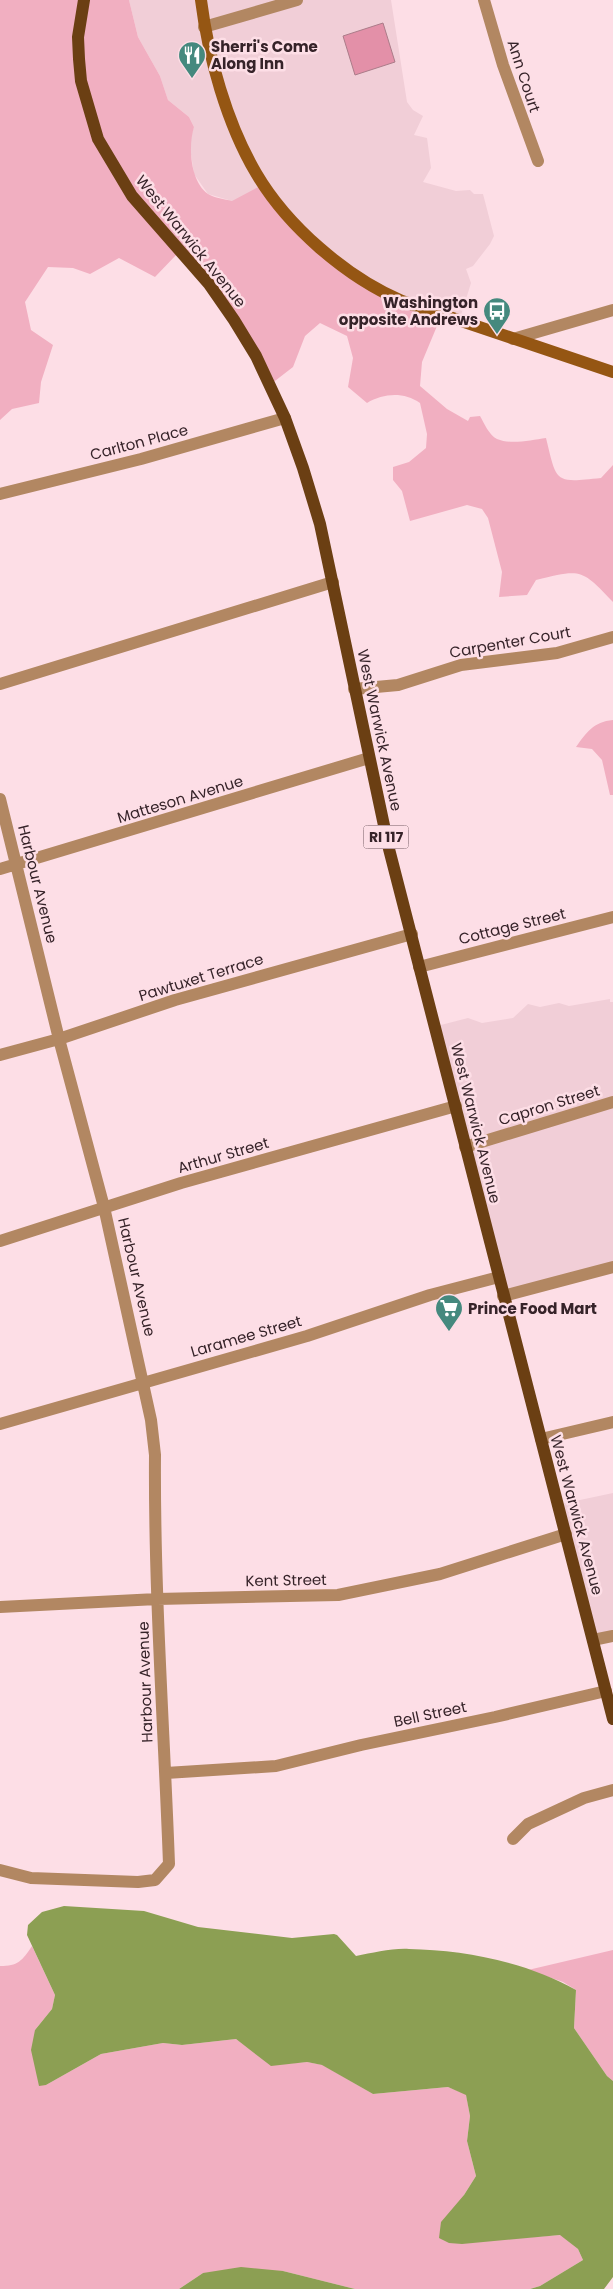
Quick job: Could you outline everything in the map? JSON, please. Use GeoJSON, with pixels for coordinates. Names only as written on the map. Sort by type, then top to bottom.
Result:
{"type":"FeatureCollection","features":[{"type":"Feature","properties":{"kind":"main road","name":"West Warwick Avenue"},"geometry":{"type":"LineString","coordinates":[[84,0],[78,38],[78,60],[81,81],[98,139],[132,196],[209,284],[234,320],[256,356],[285,418],[304,468],[320,524],[333,582],[389,849],[613,1719]]}},
{"type":"Feature","properties":{"kind":"main road"},"geometry":{"type":"LineString","coordinates":[[201,0],[204,27],[228,109],[256,173],[281,207],[325,253],[377,290],[402,301],[613,372]]}},
{"type":"Feature","properties":{"kind":"street"},"geometry":{"type":"LineString","coordinates":[[204,27],[297,0]]}},
{"type":"Feature","properties":{"kind":"street","name":"Ann Court"},"geometry":{"type":"LineString","coordinates":[[484,0],[506,74],[538,161]]}},
{"type":"Feature","properties":{"kind":"street"},"geometry":{"type":"LineString","coordinates":[[513,339],[613,310]]}},
{"type":"Feature","properties":{"kind":"street","name":"Carlton Place"},"geometry":{"type":"LineString","coordinates":[[0,494],[141,459],[285,418]]}},
{"type":"Feature","properties":{"kind":"street"},"geometry":{"type":"LineString","coordinates":[[0,684],[333,582]]}},
{"type":"Feature","properties":{"kind":"street","name":"Carpenter Court"},"geometry":{"type":"LineString","coordinates":[[354,689],[398,685],[461,665],[557,653],[613,637]]}},
{"type":"Feature","properties":{"kind":"street","name":"Matteson Avenue"},"geometry":{"type":"LineString","coordinates":[[0,869],[369,758]]}},
{"type":"Feature","properties":{"kind":"street","name":"Harbour Avenue"},"geometry":{"type":"LineString","coordinates":[[0,799],[59,1038],[104,1207],[144,1382],[155,1455],[160,1704],[166,1773],[169,1864],[155,1880],[138,1882],[31,1878],[0,1870]]}},
{"type":"Feature","properties":{"kind":"street","name":"Cottage Street"},"geometry":{"type":"LineString","coordinates":[[419,967],[613,917]]}},
{"type":"Feature","properties":{"kind":"street","name":"Pawtuxet Terrace"},"geometry":{"type":"LineString","coordinates":[[0,1055],[175,1000],[412,934]]}},
{"type":"Feature","properties":{"kind":"street","name":"Capron Street"},"geometry":{"type":"LineString","coordinates":[[465,1146],[613,1102]]}},
{"type":"Feature","properties":{"kind":"street","name":"Arthur Street"},"geometry":{"type":"LineString","coordinates":[[0,1241],[181,1183],[456,1106]]}},
{"type":"Feature","properties":{"kind":"street"},"geometry":{"type":"LineString","coordinates":[[503,1296],[613,1267]]}},
{"type":"Feature","properties":{"kind":"street","name":"Laramee Street"},"geometry":{"type":"LineString","coordinates":[[0,1424],[307,1336],[430,1294],[499,1276]]}},
{"type":"Feature","properties":{"kind":"street"},"geometry":{"type":"LineString","coordinates":[[541,1440],[613,1422]]}},
{"type":"Feature","properties":{"kind":"street","name":"Kent Street"},"geometry":{"type":"LineString","coordinates":[[0,1606],[158,1599],[338,1595],[440,1574],[566,1534]]}},
{"type":"Feature","properties":{"kind":"street"},"geometry":{"type":"LineString","coordinates":[[593,1640],[613,1636]]}},
{"type":"Feature","properties":{"kind":"street","name":"Bell Street"},"geometry":{"type":"LineString","coordinates":[[166,1773],[260,1768],[606,1691]]}},
{"type":"Feature","properties":{"kind":"street"},"geometry":{"type":"LineString","coordinates":[[513,1839],[528,1824],[584,1798],[613,1790]]}},
{"type":"Feature","properties":{"kind":"shaded area"},"geometry":{"type":"Polygon","coordinates":[[[0,0],[129,0],[138,37],[160,76],[168,100],[189,117],[194,127],[191,144],[192,163],[197,181],[208,194],[232,201],[264,184],[351,274],[442,314],[422,362],[420,386],[447,409],[468,421],[470,417],[480,416],[492,435],[503,441],[521,442],[546,438],[553,464],[560,477],[574,480],[601,478],[613,465],[613,602],[586,577],[572,573],[536,580],[527,595],[499,597],[502,572],[488,518],[482,509],[467,505],[410,521],[402,491],[393,480],[393,467],[409,462],[426,448],[427,434],[420,403],[414,399],[394,395],[380,397],[367,403],[348,387],[353,358],[347,336],[320,323],[305,336],[293,367],[271,384],[254,351],[178,253],[155,277],[119,258],[90,274],[73,268],[48,267],[25,302],[31,330],[53,345],[41,382],[39,403],[12,409],[0,420],[0,0]]]}},
{"type":"Feature","properties":{"kind":"shaded area"},"geometry":{"type":"Polygon","coordinates":[[[129,0],[391,0],[407,102],[413,110],[423,116],[414,135],[427,138],[431,168],[423,182],[456,191],[470,190],[474,194],[483,194],[494,236],[473,266],[466,269],[471,283],[461,315],[406,303],[232,201],[208,194],[194,174],[189,141],[194,127],[189,117],[168,100],[160,76],[138,37],[129,0]]]}},
{"type":"Feature","properties":{"kind":"shaded area"},"geometry":{"type":"Polygon","coordinates":[[[613,720],[613,795],[610,795],[602,760],[592,749],[576,747],[595,725],[613,720]]]}},
{"type":"Feature","properties":{"kind":"shaded area"},"geometry":{"type":"Polygon","coordinates":[[[610,999],[610,1002],[613,1002],[613,1266],[508,1296],[437,1026],[468,1018],[482,1023],[513,1018],[528,1004],[540,1007],[559,1003],[569,1006],[610,999]]]}},
{"type":"Feature","properties":{"kind":"shaded area"},"geometry":{"type":"Polygon","coordinates":[[[613,1493],[613,1638],[594,1640],[561,1504],[613,1493]]]}},
{"type":"Feature","properties":{"kind":"shaded area"},"geometry":{"type":"Polygon","coordinates":[[[64,1906],[144,1911],[198,1927],[292,1938],[334,1934],[356,1956],[403,1949],[473,1955],[495,1959],[537,1972],[576,1990],[574,2028],[607,2076],[613,2081],[613,2277],[604,2289],[530,2289],[540,2286],[583,2260],[578,2249],[560,2235],[462,2244],[449,2243],[439,2238],[441,2222],[464,2195],[476,2176],[467,2141],[470,2116],[466,2095],[448,2087],[373,2094],[322,2065],[307,2062],[271,2066],[236,2039],[182,2045],[163,2043],[101,2054],[46,2085],[39,2086],[31,2050],[35,2030],[52,2009],[55,1995],[27,1935],[28,1925],[42,1912],[64,1906]]]}},
{"type":"Feature","properties":{"kind":"shaded area"},"geometry":{"type":"Polygon","coordinates":[[[32,1946],[55,1995],[52,2009],[35,2030],[46,2085],[101,2054],[163,2043],[182,2045],[236,2039],[271,2065],[307,2062],[323,2065],[373,2094],[448,2087],[466,2094],[470,2116],[467,2141],[476,2176],[464,2195],[449,2243],[561,2235],[578,2249],[583,2260],[540,2286],[530,2289],[355,2289],[283,2271],[203,2273],[179,2289],[0,2289],[0,1966],[19,1962],[32,1946]]]}},
{"type":"Feature","properties":{"kind":"shaded area"},"geometry":{"type":"Polygon","coordinates":[[[613,1950],[613,2081],[607,2076],[574,2028],[576,1990],[563,1982],[528,1970],[613,1950]]]}},
{"type":"Feature","properties":{"kind":"shaded area"},"geometry":{"type":"Polygon","coordinates":[[[241,2267],[283,2271],[355,2289],[179,2289],[203,2273],[241,2267]]]}},
{"type":"Feature","properties":{"kind":"building"},"geometry":{"type":"Polygon","coordinates":[[[383,23],[395,62],[355,75],[343,36],[383,23]]]}},
{"type":"Feature","properties":{"kind":"place","name":"Sherri's Come Along Inn"},"geometry":{"type":"Point","coordinates":[192,79]}},
{"type":"Feature","properties":{"kind":"place","name":"Washington opposite Andrews"},"geometry":{"type":"Point","coordinates":[497,335]}},
{"type":"Feature","properties":{"kind":"place","name":"Prince Food Mart"},"geometry":{"type":"Point","coordinates":[449,1332]}}]}
